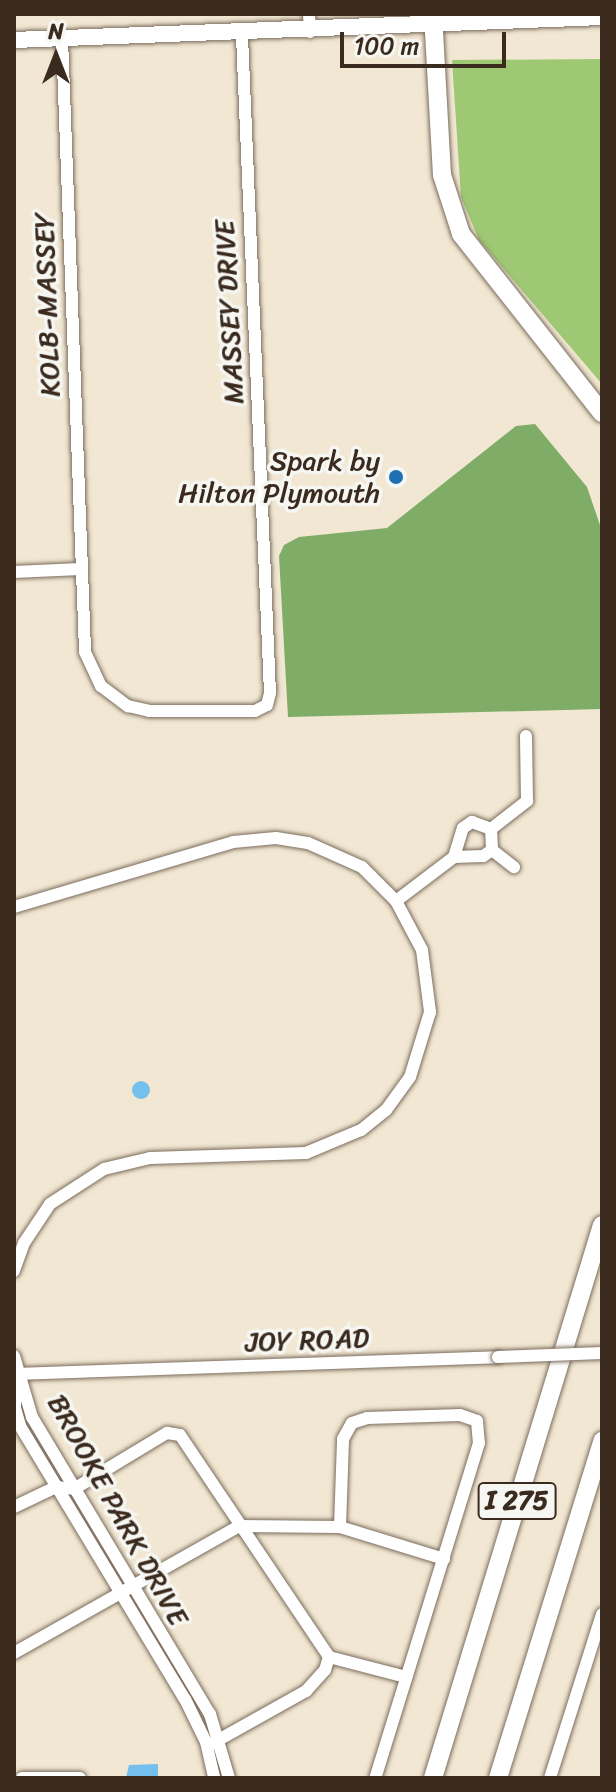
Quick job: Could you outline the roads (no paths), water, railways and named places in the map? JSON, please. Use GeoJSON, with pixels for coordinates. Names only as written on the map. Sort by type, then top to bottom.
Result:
{"type":"FeatureCollection","features":[{"type":"Feature","properties":{"kind":"highway"},"geometry":{"type":"LineString","coordinates":[[433,20],[442,175],[461,234],[602,413]]}},
{"type":"Feature","properties":{"kind":"highway","name":"I 275"},"geometry":{"type":"LineString","coordinates":[[433,1778],[602,1225]]}},
{"type":"Feature","properties":{"kind":"highway","name":"I 275"},"geometry":{"type":"LineString","coordinates":[[498,1778],[602,1441]]}},
{"type":"Feature","properties":{"kind":"main road"},"geometry":{"type":"LineString","coordinates":[[14,40],[242,35],[433,20],[602,17]]}},
{"type":"Feature","properties":{"kind":"street"},"geometry":{"type":"LineString","coordinates":[[309,14],[310,32]]}},
{"type":"Feature","properties":{"kind":"street","name":"MASSEY DRIVE"},"geometry":{"type":"LineString","coordinates":[[80,569],[85,652],[94,676],[112,697],[149,711],[255,711],[267,705],[242,35]]}},
{"type":"Feature","properties":{"kind":"street","name":"KOLB-MASSEY"},"geometry":{"type":"LineString","coordinates":[[62,38],[80,569]]}},
{"type":"Feature","properties":{"kind":"street"},"geometry":{"type":"LineString","coordinates":[[14,572],[80,569]]}},
{"type":"Feature","properties":{"kind":"street"},"geometry":{"type":"LineString","coordinates":[[491,829],[527,801],[526,736]]}},
{"type":"Feature","properties":{"kind":"street"},"geometry":{"type":"LineString","coordinates":[[396,901],[454,857],[467,824],[478,822],[491,829]]}},
{"type":"Feature","properties":{"kind":"street"},"geometry":{"type":"LineString","coordinates":[[491,829],[492,850],[514,867]]}},
{"type":"Feature","properties":{"kind":"street"},"geometry":{"type":"LineString","coordinates":[[14,907],[233,842],[276,838],[343,856],[396,901],[422,950],[430,1012],[418,1063],[386,1110],[350,1137],[306,1153],[150,1158],[104,1169],[50,1204],[24,1243],[14,1271]]}},
{"type":"Feature","properties":{"kind":"street"},"geometry":{"type":"LineString","coordinates":[[454,857],[483,856],[492,850]]}},
{"type":"Feature","properties":{"kind":"street","name":"JOY ROAD"},"geometry":{"type":"LineString","coordinates":[[16,1374],[602,1353]]}},
{"type":"Feature","properties":{"kind":"street"},"geometry":{"type":"LineString","coordinates":[[14,1356],[16,1374]]}},
{"type":"Feature","properties":{"kind":"street","name":"BROOKE PARK DRIVE"},"geometry":{"type":"LineString","coordinates":[[16,1374],[15,1413],[118,1593],[189,1707],[207,1745],[214,1778]]}},
{"type":"Feature","properties":{"kind":"street","name":"BROOKE PARK DRIVE"},"geometry":{"type":"LineString","coordinates":[[16,1374],[32,1417],[202,1700],[220,1740],[229,1778]]}},
{"type":"Feature","properties":{"kind":"street"},"geometry":{"type":"LineString","coordinates":[[340,1527],[343,1439],[352,1423],[379,1417],[470,1417],[481,1434],[375,1778]]}},
{"type":"Feature","properties":{"kind":"street"},"geometry":{"type":"LineString","coordinates":[[14,1507],[56,1487],[74,1489],[173,1432],[185,1439],[239,1526],[329,1657],[406,1677]]}},
{"type":"Feature","properties":{"kind":"street"},"geometry":{"type":"LineString","coordinates":[[14,1653],[239,1526],[340,1527],[444,1559]]}},
{"type":"Feature","properties":{"kind":"street"},"geometry":{"type":"LineString","coordinates":[[550,1778],[602,1614]]}},
{"type":"Feature","properties":{"kind":"street"},"geometry":{"type":"LineString","coordinates":[[207,1745],[306,1691],[325,1670],[329,1657]]}},
{"type":"Feature","properties":{"kind":"street"},"geometry":{"type":"LineString","coordinates":[[189,1707],[202,1700]]}},
{"type":"Feature","properties":{"kind":"street"},"geometry":{"type":"LineString","coordinates":[[22,1778],[80,1778]]}},
{"type":"Feature","properties":{"kind":"water"},"geometry":{"type":"Polygon","coordinates":[[[137,1081],[145,1081],[150,1090],[148,1097],[137,1099],[132,1094],[132,1086],[137,1081]]]}},
{"type":"Feature","properties":{"kind":"water"},"geometry":{"type":"Polygon","coordinates":[[[158,1764],[158,1778],[126,1778],[129,1765],[158,1764]]]}},
{"type":"Feature","properties":{"kind":"place","name":"Spark by Hilton Plymouth"},"geometry":{"type":"Point","coordinates":[396,477]}}]}
